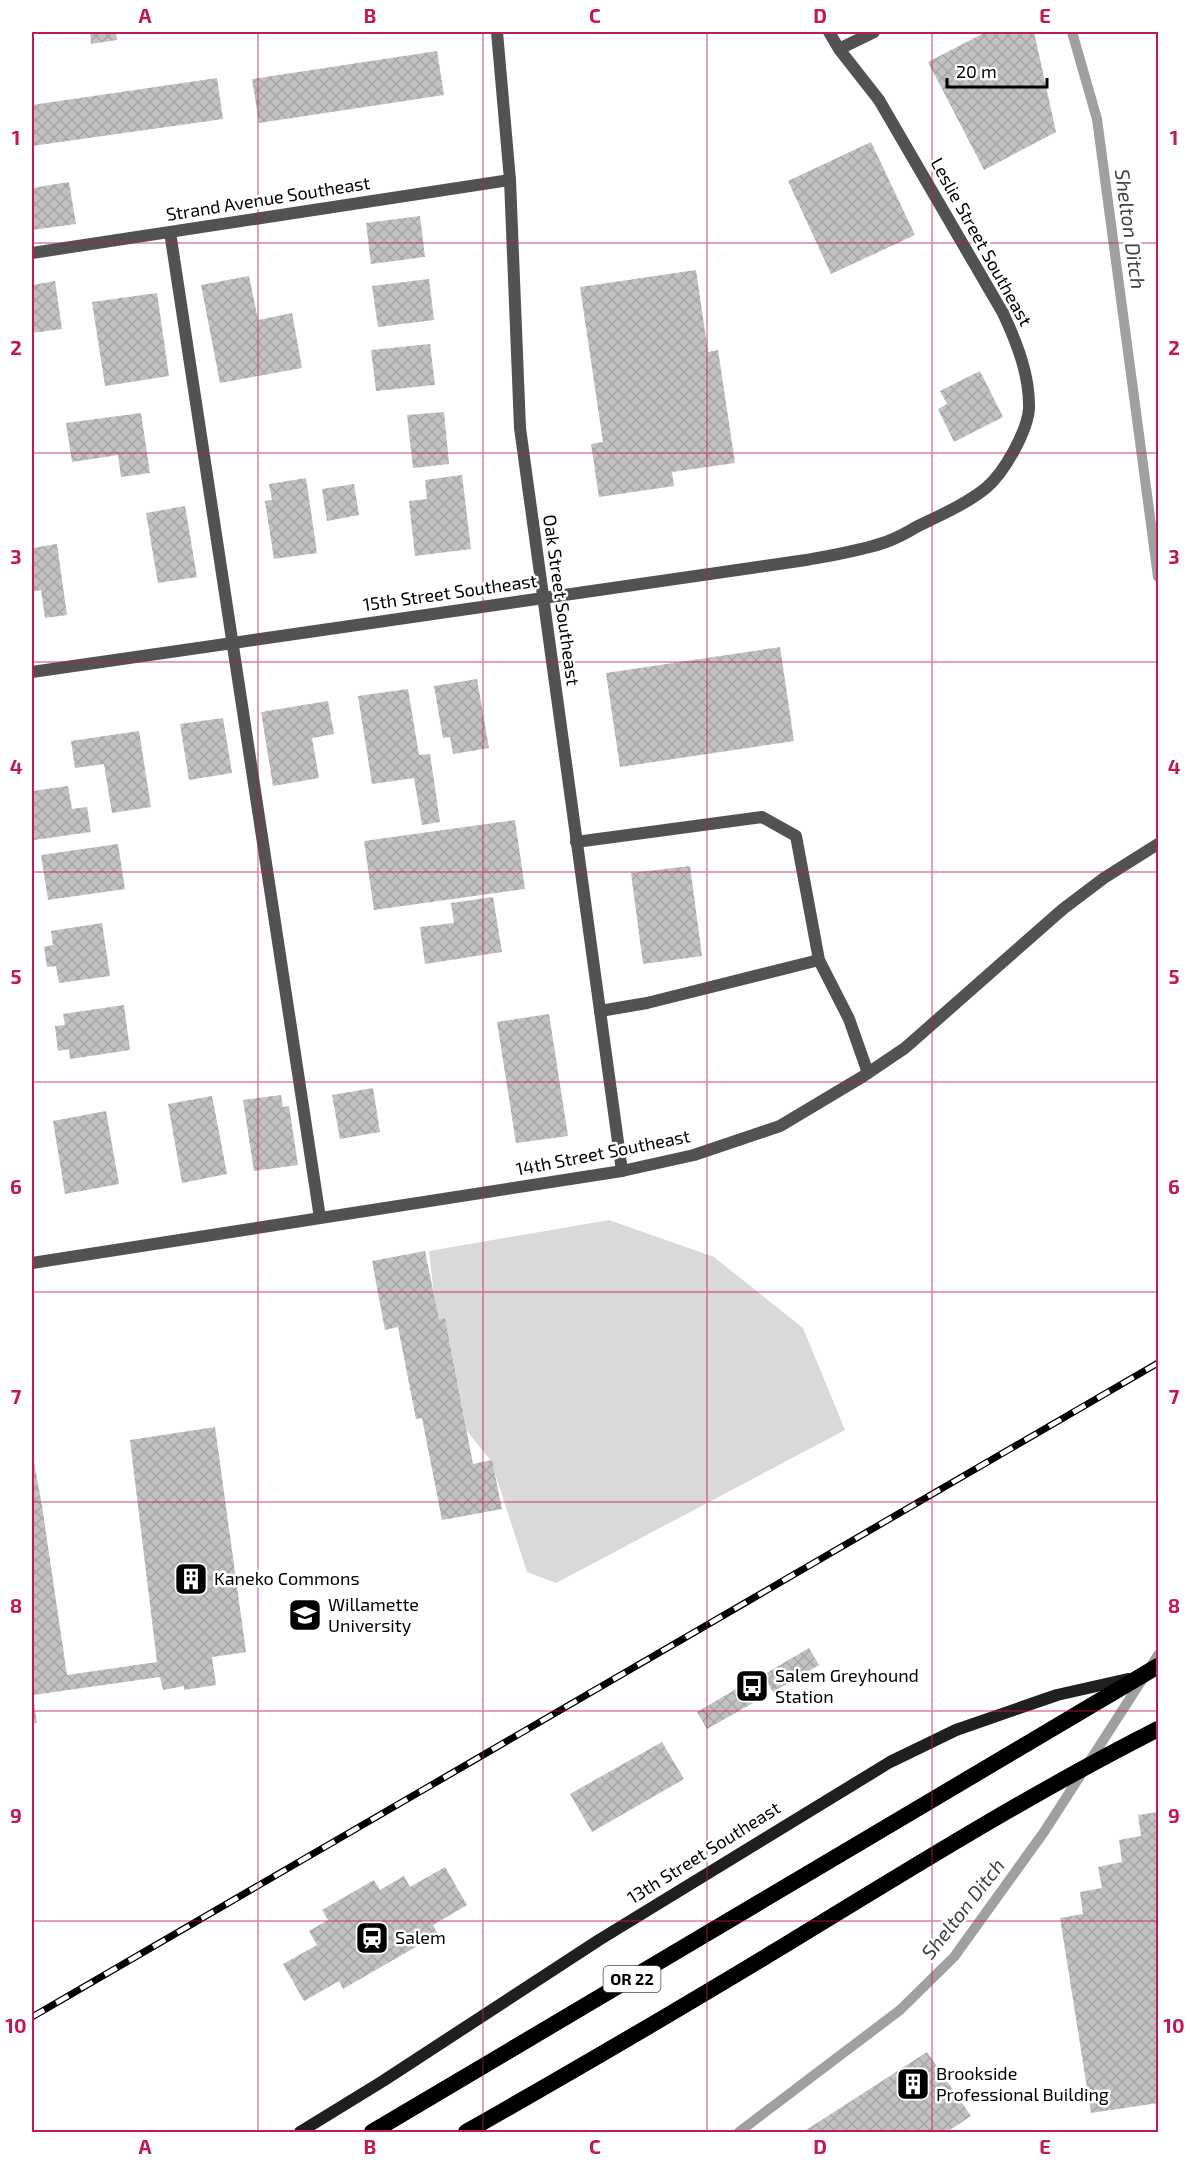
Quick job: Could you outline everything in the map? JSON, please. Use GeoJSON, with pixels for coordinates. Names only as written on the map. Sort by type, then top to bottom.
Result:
{"type":"FeatureCollection","features":[{"type":"Feature","properties":{"kind":"highway","name":"OR 22"},"geometry":{"type":"LineString","coordinates":[[372,2133],[1158,1666]]}},
{"type":"Feature","properties":{"kind":"highway"},"geometry":{"type":"LineString","coordinates":[[466,2133],[717,1986],[941,1850],[1158,1729]]}},
{"type":"Feature","properties":{"kind":"main road","name":"13th Street Southeast"},"geometry":{"type":"LineString","coordinates":[[300,2133],[599,1940],[890,1762],[956,1730],[1057,1695],[1158,1671]]}},
{"type":"Feature","properties":{"kind":"street","name":"Oak Street Southeast"},"geometry":{"type":"LineString","coordinates":[[497,32],[510,180],[520,428],[622,1171]]}},
{"type":"Feature","properties":{"kind":"street","name":"Leslie Street Southeast"},"geometry":{"type":"LineString","coordinates":[[829,32],[839,49],[879,100],[1004,313],[1017,344],[1026,381],[1029,411]]}},
{"type":"Feature","properties":{"kind":"street"},"geometry":{"type":"LineString","coordinates":[[839,49],[873,32]]}},
{"type":"Feature","properties":{"kind":"street","name":"Strand Avenue Southeast"},"geometry":{"type":"LineString","coordinates":[[32,253],[510,180]]}},
{"type":"Feature","properties":{"kind":"street"},"geometry":{"type":"LineString","coordinates":[[170,232],[320,1218]]}},
{"type":"Feature","properties":{"kind":"street","name":"15th Street Southeast"},"geometry":{"type":"LineString","coordinates":[[32,672],[806,560],[854,551],[888,542],[948,511],[987,487],[1019,441],[1029,411]]}},
{"type":"Feature","properties":{"kind":"street"},"geometry":{"type":"LineString","coordinates":[[576,842],[762,817],[796,836],[819,960],[849,1020],[868,1073]]}},
{"type":"Feature","properties":{"kind":"street","name":"14th Street Southeast"},"geometry":{"type":"LineString","coordinates":[[32,1263],[622,1171],[694,1155],[780,1126],[905,1048],[1063,909],[1158,844]]}},
{"type":"Feature","properties":{"kind":"street"},"geometry":{"type":"LineString","coordinates":[[600,1011],[647,1003],[819,960]]}},
{"type":"Feature","properties":{"kind":"shaded area"},"geometry":{"type":"Polygon","coordinates":[[[609,1220],[714,1257],[803,1328],[845,1430],[556,1583],[527,1572],[491,1461],[467,1431],[446,1323],[437,1320],[429,1251],[609,1220]]]}},
{"type":"Feature","properties":{"kind":"building"},"geometry":{"type":"Polygon","coordinates":[[[90,32],[116,32],[117,40],[91,44],[90,32]]]}},
{"type":"Feature","properties":{"kind":"building"},"geometry":{"type":"Polygon","coordinates":[[[986,32],[1034,32],[1056,132],[984,170],[928,62],[986,32]]]}},
{"type":"Feature","properties":{"kind":"building"},"geometry":{"type":"Polygon","coordinates":[[[437,51],[444,95],[259,123],[252,79],[437,51]]]}},
{"type":"Feature","properties":{"kind":"building"},"geometry":{"type":"Polygon","coordinates":[[[217,78],[223,119],[32,146],[32,105],[217,78]]]}},
{"type":"Feature","properties":{"kind":"building"},"geometry":{"type":"Polygon","coordinates":[[[871,142],[915,235],[831,274],[788,181],[871,142]]]}},
{"type":"Feature","properties":{"kind":"building"},"geometry":{"type":"Polygon","coordinates":[[[69,182],[76,224],[32,230],[32,188],[69,182]]]}},
{"type":"Feature","properties":{"kind":"building"},"geometry":{"type":"Polygon","coordinates":[[[420,216],[425,257],[371,264],[366,223],[420,216]]]}},
{"type":"Feature","properties":{"kind":"building"},"geometry":{"type":"Polygon","coordinates":[[[696,270],[708,352],[718,350],[735,463],[672,472],[674,486],[599,497],[591,444],[603,442],[580,287],[696,270]]]}},
{"type":"Feature","properties":{"kind":"building"},"geometry":{"type":"Polygon","coordinates":[[[249,276],[258,320],[292,313],[302,368],[220,383],[201,285],[249,276]]]}},
{"type":"Feature","properties":{"kind":"building"},"geometry":{"type":"Polygon","coordinates":[[[429,279],[434,320],[378,327],[372,286],[429,279]]]}},
{"type":"Feature","properties":{"kind":"building"},"geometry":{"type":"Polygon","coordinates":[[[55,281],[62,329],[32,333],[32,285],[55,281]]]}},
{"type":"Feature","properties":{"kind":"building"},"geometry":{"type":"Polygon","coordinates":[[[157,293],[169,376],[105,386],[92,302],[157,293]]]}},
{"type":"Feature","properties":{"kind":"building"},"geometry":{"type":"Polygon","coordinates":[[[430,344],[435,385],[376,391],[371,350],[430,344]]]}},
{"type":"Feature","properties":{"kind":"building"},"geometry":{"type":"Polygon","coordinates":[[[980,371],[1003,417],[954,442],[938,409],[947,404],[940,391],[980,371]]]}},
{"type":"Feature","properties":{"kind":"building"},"geometry":{"type":"Polygon","coordinates":[[[444,412],[449,464],[413,468],[407,415],[444,412]]]}},
{"type":"Feature","properties":{"kind":"building"},"geometry":{"type":"Polygon","coordinates":[[[141,413],[150,473],[121,477],[118,455],[72,462],[66,423],[141,413]]]}},
{"type":"Feature","properties":{"kind":"building"},"geometry":{"type":"Polygon","coordinates":[[[462,475],[471,549],[415,556],[409,501],[427,499],[425,480],[462,475]]]}},
{"type":"Feature","properties":{"kind":"building"},"geometry":{"type":"Polygon","coordinates":[[[306,478],[317,553],[274,559],[265,501],[272,500],[269,484],[306,478]]]}},
{"type":"Feature","properties":{"kind":"building"},"geometry":{"type":"Polygon","coordinates":[[[354,484],[359,515],[327,521],[322,489],[354,484]]]}},
{"type":"Feature","properties":{"kind":"building"},"geometry":{"type":"Polygon","coordinates":[[[185,506],[197,577],[158,583],[146,513],[185,506]]]}},
{"type":"Feature","properties":{"kind":"building"},"geometry":{"type":"Polygon","coordinates":[[[57,544],[67,615],[45,618],[41,590],[32,592],[32,548],[57,544]]]}},
{"type":"Feature","properties":{"kind":"building"},"geometry":{"type":"Polygon","coordinates":[[[780,647],[794,741],[620,767],[606,673],[780,647]]]}},
{"type":"Feature","properties":{"kind":"building"},"geometry":{"type":"Polygon","coordinates":[[[477,679],[489,748],[453,754],[450,737],[443,738],[434,686],[477,679]]]}},
{"type":"Feature","properties":{"kind":"building"},"geometry":{"type":"Polygon","coordinates":[[[408,689],[419,755],[430,754],[440,822],[422,825],[414,778],[372,784],[358,696],[408,689]]]}},
{"type":"Feature","properties":{"kind":"building"},"geometry":{"type":"Polygon","coordinates":[[[328,701],[334,734],[312,738],[319,778],[273,786],[261,712],[328,701]]]}},
{"type":"Feature","properties":{"kind":"building"},"geometry":{"type":"Polygon","coordinates":[[[223,718],[232,773],[189,780],[180,724],[223,718]]]}},
{"type":"Feature","properties":{"kind":"building"},"geometry":{"type":"Polygon","coordinates":[[[139,731],[151,807],[112,813],[104,764],[75,768],[71,741],[139,731]]]}},
{"type":"Feature","properties":{"kind":"building"},"geometry":{"type":"Polygon","coordinates":[[[68,786],[72,809],[87,807],[91,832],[34,840],[32,791],[68,786]]]}},
{"type":"Feature","properties":{"kind":"building"},"geometry":{"type":"Polygon","coordinates":[[[515,820],[525,889],[374,910],[364,841],[515,820]]]}},
{"type":"Feature","properties":{"kind":"building"},"geometry":{"type":"Polygon","coordinates":[[[118,844],[125,889],[48,900],[41,855],[118,844]]]}},
{"type":"Feature","properties":{"kind":"building"},"geometry":{"type":"Polygon","coordinates":[[[690,866],[702,956],[643,964],[631,873],[690,866]]]}},
{"type":"Feature","properties":{"kind":"building"},"geometry":{"type":"Polygon","coordinates":[[[493,897],[502,952],[425,964],[420,927],[454,923],[451,903],[493,897]]]}},
{"type":"Feature","properties":{"kind":"building"},"geometry":{"type":"Polygon","coordinates":[[[102,923],[110,976],[59,983],[56,966],[47,967],[44,947],[53,945],[51,931],[102,923]]]}},
{"type":"Feature","properties":{"kind":"building"},"geometry":{"type":"Polygon","coordinates":[[[124,1005],[130,1050],[70,1059],[69,1049],[58,1051],[55,1026],[65,1025],[63,1014],[124,1005]]]}},
{"type":"Feature","properties":{"kind":"building"},"geometry":{"type":"Polygon","coordinates":[[[549,1014],[568,1136],[516,1143],[497,1022],[549,1014]]]}},
{"type":"Feature","properties":{"kind":"building"},"geometry":{"type":"Polygon","coordinates":[[[373,1088],[380,1132],[340,1139],[332,1095],[373,1088]]]}},
{"type":"Feature","properties":{"kind":"building"},"geometry":{"type":"Polygon","coordinates":[[[281,1095],[283,1107],[289,1106],[298,1165],[254,1171],[243,1100],[281,1095]]]}},
{"type":"Feature","properties":{"kind":"building"},"geometry":{"type":"Polygon","coordinates":[[[212,1096],[227,1174],[182,1183],[168,1104],[212,1096]]]}},
{"type":"Feature","properties":{"kind":"building"},"geometry":{"type":"Polygon","coordinates":[[[106,1111],[119,1184],[65,1194],[53,1121],[106,1111]]]}},
{"type":"Feature","properties":{"kind":"building"},"geometry":{"type":"Polygon","coordinates":[[[425,1251],[439,1320],[445,1318],[473,1464],[492,1460],[502,1509],[442,1520],[422,1418],[416,1419],[398,1327],[385,1330],[372,1261],[425,1251]]]}},
{"type":"Feature","properties":{"kind":"building","name":"Kaneko Commons"},"geometry":{"type":"Polygon","coordinates":[[[215,1427],[246,1652],[212,1657],[216,1685],[184,1690],[184,1686],[163,1690],[160,1677],[33,1695],[37,1723],[32,1724],[32,1450],[67,1675],[157,1662],[130,1440],[215,1427]]]}},
{"type":"Feature","properties":{"kind":"building"},"geometry":{"type":"Polygon","coordinates":[[[809,1648],[819,1665],[773,1692],[763,1675],[809,1648]]]}},
{"type":"Feature","properties":{"kind":"building"},"geometry":{"type":"Polygon","coordinates":[[[743,1685],[753,1703],[707,1729],[697,1712],[743,1685]]]}},
{"type":"Feature","properties":{"kind":"building"},"geometry":{"type":"Polygon","coordinates":[[[662,1742],[684,1779],[592,1832],[570,1794],[662,1742]]]}},
{"type":"Feature","properties":{"kind":"building"},"geometry":{"type":"Polygon","coordinates":[[[1158,1812],[1158,2103],[1091,2113],[1060,1918],[1083,1914],[1080,1892],[1102,1888],[1098,1867],[1122,1862],[1119,1840],[1141,1836],[1138,1815],[1158,1812]]]}},
{"type":"Feature","properties":{"kind":"building"},"geometry":{"type":"Polygon","coordinates":[[[445,1867],[467,1905],[433,1925],[438,1934],[343,1989],[339,1981],[304,2001],[283,1964],[317,1945],[309,1931],[328,1920],[322,1910],[374,1880],[380,1890],[404,1876],[410,1887],[445,1867]]]}},
{"type":"Feature","properties":{"kind":"building","name":"Brookside Professional Building"},"geometry":{"type":"Polygon","coordinates":[[[927,2052],[971,2116],[947,2132],[803,2132],[927,2052]]]}},
{"type":"Feature","properties":{"kind":"waterway","name":"Shelton Ditch"},"geometry":{"type":"LineString","coordinates":[[1072,32],[1097,119],[1158,577]]}},
{"type":"Feature","properties":{"kind":"waterway","name":"Shelton Ditch"},"geometry":{"type":"LineString","coordinates":[[739,2132],[900,2010],[954,1957],[1044,1832],[1158,1655]]}},
{"type":"Feature","properties":{"kind":"railway"},"geometry":{"type":"LineString","coordinates":[[32,2017],[1158,1363]]}},
{"type":"Feature","properties":{"kind":"place","name":"Kaneko Commons"},"geometry":{"type":"Point","coordinates":[191,1579]}},
{"type":"Feature","properties":{"kind":"place","name":"Willamette University"},"geometry":{"type":"Point","coordinates":[305,1615]}},
{"type":"Feature","properties":{"kind":"place","name":"Salem Greyhound Station"},"geometry":{"type":"Point","coordinates":[752,1686]}},
{"type":"Feature","properties":{"kind":"place","name":"Salem"},"geometry":{"type":"Point","coordinates":[372,1938]}},
{"type":"Feature","properties":{"kind":"place","name":"Brookside Professional Building"},"geometry":{"type":"Point","coordinates":[913,2084]}}]}
